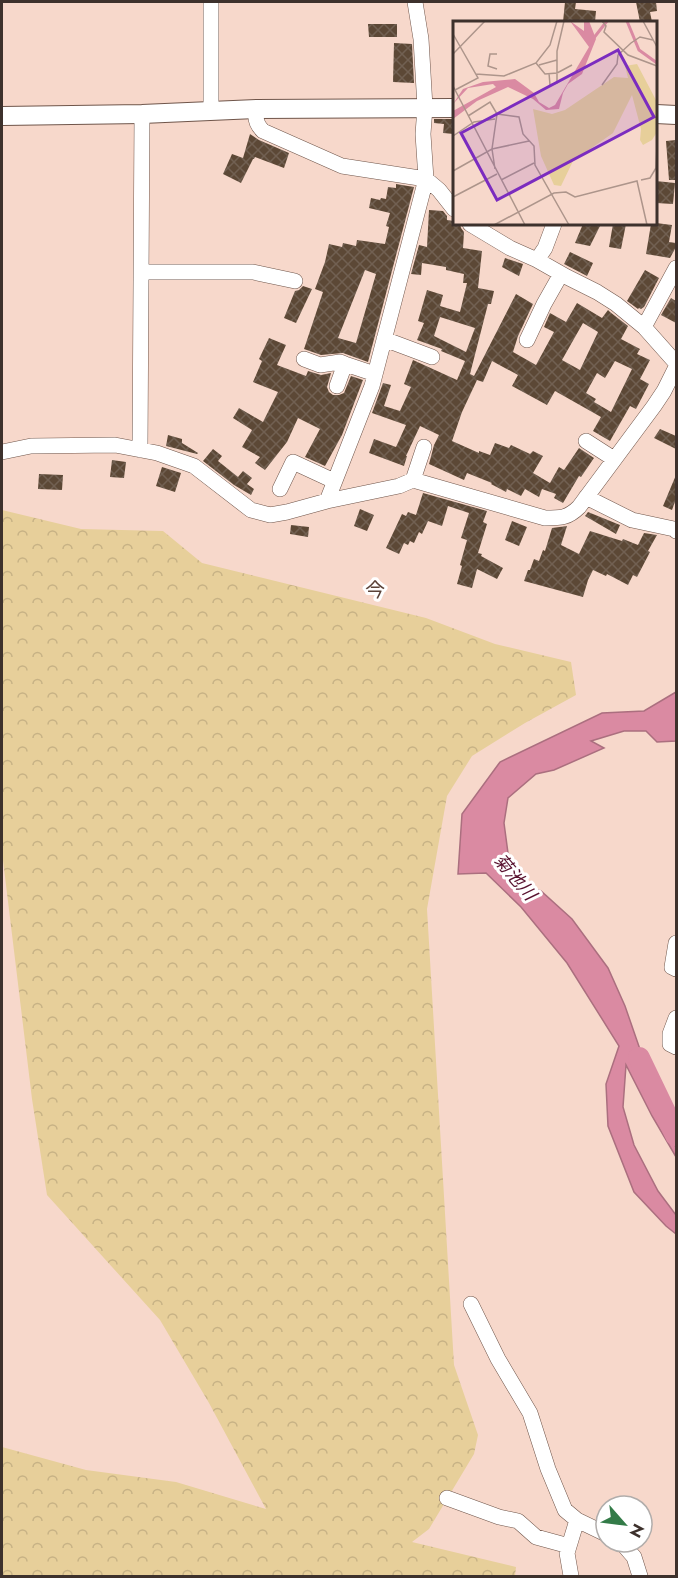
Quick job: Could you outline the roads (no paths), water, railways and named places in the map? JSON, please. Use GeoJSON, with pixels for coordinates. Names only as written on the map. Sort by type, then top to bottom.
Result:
{"type":"FeatureCollection","features":[{"type":"Feature","properties":{"kind":"street"},"geometry":{"type":"LineString","coordinates":[[211,2],[211,111]]}},
{"type":"Feature","properties":{"kind":"street"},"geometry":{"type":"LineString","coordinates":[[327,501],[372,386],[426,179],[421,39],[415,2]]}},
{"type":"Feature","properties":{"kind":"street"},"geometry":{"type":"LineString","coordinates":[[2,116],[142,114],[257,109],[453,108]]}},
{"type":"Feature","properties":{"kind":"street"},"geometry":{"type":"LineString","coordinates":[[257,109],[256,124],[263,131],[342,166],[426,179],[439,190],[453,208]]}},
{"type":"Feature","properties":{"kind":"street"},"geometry":{"type":"LineString","coordinates":[[140,450],[142,114]]}},
{"type":"Feature","properties":{"kind":"street"},"geometry":{"type":"LineString","coordinates":[[657,114],[676,115]]}},
{"type":"Feature","properties":{"kind":"street"},"geometry":{"type":"LineString","coordinates":[[2,452],[31,446],[115,445],[157,453],[194,466],[251,510],[270,515],[399,486],[412,480],[545,518],[561,518],[572,514],[654,406],[676,365],[644,327],[616,304],[472,225]]}},
{"type":"Feature","properties":{"kind":"street"},"geometry":{"type":"LineString","coordinates":[[537,260],[545,248],[554,225]]}},
{"type":"Feature","properties":{"kind":"street"},"geometry":{"type":"LineString","coordinates":[[644,327],[676,268]]}},
{"type":"Feature","properties":{"kind":"street"},"geometry":{"type":"LineString","coordinates":[[141,272],[253,272],[295,281]]}},
{"type":"Feature","properties":{"kind":"street"},"geometry":{"type":"LineString","coordinates":[[527,340],[561,274]]}},
{"type":"Feature","properties":{"kind":"street"},"geometry":{"type":"LineString","coordinates":[[384,339],[432,357]]}},
{"type":"Feature","properties":{"kind":"street"},"geometry":{"type":"LineString","coordinates":[[304,359],[320,365],[340,362],[375,374]]}},
{"type":"Feature","properties":{"kind":"street"},"geometry":{"type":"LineString","coordinates":[[337,386],[345,364]]}},
{"type":"Feature","properties":{"kind":"street"},"geometry":{"type":"LineString","coordinates":[[586,441],[614,459]]}},
{"type":"Feature","properties":{"kind":"street"},"geometry":{"type":"LineString","coordinates":[[412,480],[424,447]]}},
{"type":"Feature","properties":{"kind":"street"},"geometry":{"type":"LineString","coordinates":[[280,489],[293,462],[334,481]]}},
{"type":"Feature","properties":{"kind":"street"},"geometry":{"type":"LineString","coordinates":[[586,497],[632,520],[676,531]]}},
{"type":"Feature","properties":{"kind":"street"},"geometry":{"type":"LineString","coordinates":[[676,943],[672,967],[676,969]]}},
{"type":"Feature","properties":{"kind":"street"},"geometry":{"type":"LineString","coordinates":[[676,1018],[670,1034],[670,1044],[676,1047]]}},
{"type":"Feature","properties":{"kind":"street"},"geometry":{"type":"LineString","coordinates":[[471,1304],[498,1359],[530,1413],[548,1469],[565,1510],[577,1520],[594,1528]]}},
{"type":"Feature","properties":{"kind":"street"},"geometry":{"type":"LineString","coordinates":[[447,1498],[499,1517],[518,1521],[536,1537],[569,1546]]}},
{"type":"Feature","properties":{"kind":"street"},"geometry":{"type":"LineString","coordinates":[[572,1576],[567,1553],[577,1520]]}},
{"type":"Feature","properties":{"kind":"street"},"geometry":{"type":"LineString","coordinates":[[631,1554],[640,1576]]}},
{"type":"Feature","properties":{"kind":"water"},"geometry":{"type":"Polygon","coordinates":[[[676,692],[676,741],[657,742],[646,731],[624,731],[591,741],[604,748],[554,770],[536,774],[508,798],[504,823],[508,853],[518,871],[530,887],[541,891],[572,919],[608,968],[625,1006],[671,1139],[676,1147],[676,1157],[626,1065],[623,1107],[634,1145],[658,1191],[676,1215],[676,1234],[634,1192],[608,1126],[606,1084],[619,1046],[567,963],[521,907],[486,873],[458,874],[462,814],[500,762],[602,713],[644,711],[676,692]]]}},
{"type":"Feature","properties":{"kind":"waterway","name":"菊池川"},"geometry":{"type":"LineString","coordinates":[[639,1058],[676,1135]]}},
{"type":"Feature","properties":{"kind":"district","name":"今"},"geometry":{"type":"Point","coordinates":[375,590]}}]}
